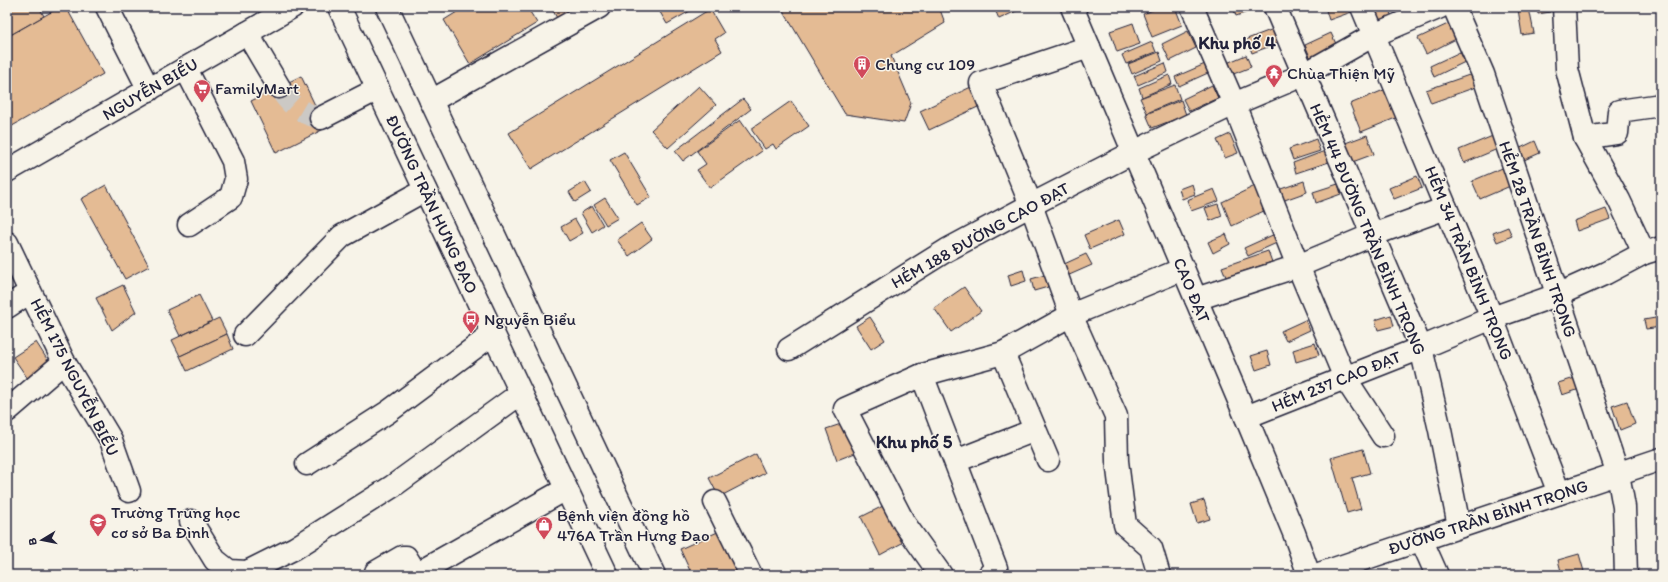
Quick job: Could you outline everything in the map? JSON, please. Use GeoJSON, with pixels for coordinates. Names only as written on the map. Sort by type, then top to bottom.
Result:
{"type":"FeatureCollection","features":[{"type":"Feature","properties":{"kind":"street"},"geometry":{"type":"LineString","coordinates":[[108,7],[149,90]]}},
{"type":"Feature","properties":{"kind":"street","name":"NGUYỄN BIỂU"},"geometry":{"type":"LineString","coordinates":[[7,171],[292,7]]}},
{"type":"Feature","properties":{"kind":"street","name":"ĐƯỜNG TRẦN HƯNG ĐẠO"},"geometry":{"type":"LineString","coordinates":[[339,7],[607,575]]}},
{"type":"Feature","properties":{"kind":"street"},"geometry":{"type":"LineString","coordinates":[[387,7],[654,575]]}},
{"type":"Feature","properties":{"kind":"street"},"geometry":{"type":"LineString","coordinates":[[431,101],[599,7]]}},
{"type":"Feature","properties":{"kind":"street","name":"CAO ĐẠT"},"geometry":{"type":"LineString","coordinates":[[1072,7],[1246,417],[1294,533],[1309,575]]}},
{"type":"Feature","properties":{"kind":"street"},"geometry":{"type":"LineString","coordinates":[[1192,7],[1234,104],[1298,266],[1345,378],[1383,436]]}},
{"type":"Feature","properties":{"kind":"street","name":"HẺM 44 ĐƯỜNG TRẦN BÌNH TRỌNG"},"geometry":{"type":"LineString","coordinates":[[1275,7],[1421,348],[1440,430],[1459,526]]}},
{"type":"Feature","properties":{"kind":"street","name":"HẺM 34 TRẦN BÌNH TRỌNG"},"geometry":{"type":"LineString","coordinates":[[1362,7],[1492,318],[1559,493]]}},
{"type":"Feature","properties":{"kind":"street","name":"HẺM 188 ĐƯỜNG CAO ĐẠT"},"geometry":{"type":"LineString","coordinates":[[789,349],[947,250],[1031,205],[1134,152],[1234,104],[1303,75],[1374,35],[1440,7]]}},
{"type":"Feature","properties":{"kind":"street","name":"HẺM 28 TRẦN BÌNH TRỌNG"},"geometry":{"type":"LineString","coordinates":[[1454,7],[1482,74],[1618,474],[1624,507],[1626,575]]}},
{"type":"Feature","properties":{"kind":"street"},"geometry":{"type":"LineString","coordinates":[[1564,7],[1567,69],[1585,138],[1619,200],[1652,250]]}},
{"type":"Feature","properties":{"kind":"street"},"geometry":{"type":"LineString","coordinates":[[247,33],[279,87]]}},
{"type":"Feature","properties":{"kind":"street"},"geometry":{"type":"LineString","coordinates":[[1089,47],[981,83],[1031,205],[1071,315],[1116,416],[1118,461],[1125,525],[1151,548],[1159,575]]}},
{"type":"Feature","properties":{"kind":"street"},"geometry":{"type":"LineString","coordinates":[[186,69],[233,162],[236,179],[231,197],[189,225]]}},
{"type":"Feature","properties":{"kind":"street"},"geometry":{"type":"LineString","coordinates":[[321,118],[378,89]]}},
{"type":"Feature","properties":{"kind":"street"},"geometry":{"type":"LineString","coordinates":[[1585,138],[1617,133],[1619,111],[1661,105]]}},
{"type":"Feature","properties":{"kind":"street"},"geometry":{"type":"LineString","coordinates":[[245,335],[342,236],[425,190]]}},
{"type":"Feature","properties":{"kind":"street"},"geometry":{"type":"LineString","coordinates":[[1196,300],[1298,266],[1372,235],[1446,208]]}},
{"type":"Feature","properties":{"kind":"street","name":"HẺM 175 NGUYỄN BIỂU"},"geometry":{"type":"LineString","coordinates":[[7,243],[64,362],[111,440],[129,491]]}},
{"type":"Feature","properties":{"kind":"street","name":"HẺM 237 CAO ĐẠT"},"geometry":{"type":"LineString","coordinates":[[1246,417],[1421,348],[1492,318],[1557,295],[1652,250]]}},
{"type":"Feature","properties":{"kind":"street"},"geometry":{"type":"LineString","coordinates":[[941,575],[904,523],[845,409],[922,375],[1003,353],[1071,315],[1183,269]]}},
{"type":"Feature","properties":{"kind":"street"},"geometry":{"type":"LineString","coordinates":[[7,307],[30,292]]}},
{"type":"Feature","properties":{"kind":"street"},"geometry":{"type":"LineString","coordinates":[[307,464],[388,412],[493,334]]}},
{"type":"Feature","properties":{"kind":"street"},"geometry":{"type":"LineString","coordinates":[[1003,353],[1048,460]]}},
{"type":"Feature","properties":{"kind":"street"},"geometry":{"type":"LineString","coordinates":[[7,411],[64,362]]}},
{"type":"Feature","properties":{"kind":"street"},"geometry":{"type":"LineString","coordinates":[[922,375],[996,568],[989,575]]}},
{"type":"Feature","properties":{"kind":"street"},"geometry":{"type":"LineString","coordinates":[[191,521],[215,560],[229,571],[247,572],[295,548],[393,486],[521,393]]}},
{"type":"Feature","properties":{"kind":"street"},"geometry":{"type":"LineString","coordinates":[[956,461],[1035,430]]}},
{"type":"Feature","properties":{"kind":"street","name":"ĐƯỜNG TRẦN BÌNH TRỌNG"},"geometry":{"type":"LineString","coordinates":[[1316,575],[1661,459]]}},
{"type":"Feature","properties":{"kind":"street"},"geometry":{"type":"LineString","coordinates":[[376,572],[402,557],[406,558],[415,574],[566,489]]}},
{"type":"Feature","properties":{"kind":"street"},"geometry":{"type":"LineString","coordinates":[[715,502],[751,575]]}},
{"type":"Feature","properties":{"kind":"street"},"geometry":{"type":"LineString","coordinates":[[1421,539],[1437,575]]}},
{"type":"Feature","properties":{"kind":"building"},"geometry":{"type":"Polygon","coordinates":[[[7,7],[39,7],[44,16],[7,37],[7,7]]]}},
{"type":"Feature","properties":{"kind":"building"},"geometry":{"type":"Polygon","coordinates":[[[60,7],[66,7],[103,74],[7,129],[7,37],[60,7]]]}},
{"type":"Feature","properties":{"kind":"building"},"geometry":{"type":"Polygon","coordinates":[[[465,7],[527,7],[537,23],[470,64],[444,20],[465,7]]]}},
{"type":"Feature","properties":{"kind":"building"},"geometry":{"type":"Polygon","coordinates":[[[551,7],[580,7],[558,20],[551,7]]]}},
{"type":"Feature","properties":{"kind":"building"},"geometry":{"type":"Polygon","coordinates":[[[657,7],[697,7],[667,24],[657,7]]]}},
{"type":"Feature","properties":{"kind":"building","name":"Chung cư 109"},"geometry":{"type":"Polygon","coordinates":[[[781,7],[939,7],[945,23],[891,56],[911,103],[904,123],[845,114],[781,7]]]}},
{"type":"Feature","properties":{"kind":"building"},"geometry":{"type":"Polygon","coordinates":[[[994,7],[1025,7],[999,19],[994,7]]]}},
{"type":"Feature","properties":{"kind":"building"},"geometry":{"type":"Polygon","coordinates":[[[1160,7],[1175,7],[1182,25],[1152,37],[1143,14],[1160,7]]]}},
{"type":"Feature","properties":{"kind":"building"},"geometry":{"type":"Polygon","coordinates":[[[1233,7],[1262,7],[1236,16],[1233,7]]]}},
{"type":"Feature","properties":{"kind":"building"},"geometry":{"type":"Polygon","coordinates":[[[1325,7],[1359,7],[1360,9],[1329,20],[1325,7]]]}},
{"type":"Feature","properties":{"kind":"building"},"geometry":{"type":"Polygon","coordinates":[[[1370,7],[1388,7],[1392,17],[1377,23],[1370,7]]]}},
{"type":"Feature","properties":{"kind":"building"},"geometry":{"type":"Polygon","coordinates":[[[1392,7],[1409,7],[1395,13],[1392,7]]]}},
{"type":"Feature","properties":{"kind":"building"},"geometry":{"type":"Polygon","coordinates":[[[1537,7],[1549,7],[1550,12],[1538,14],[1537,7]]]}},
{"type":"Feature","properties":{"kind":"building"},"geometry":{"type":"Polygon","coordinates":[[[1529,8],[1534,33],[1522,35],[1518,9],[1529,8]]]}},
{"type":"Feature","properties":{"kind":"building"},"geometry":{"type":"Polygon","coordinates":[[[710,9],[724,33],[715,39],[722,51],[531,169],[509,133],[710,9]]]}},
{"type":"Feature","properties":{"kind":"building"},"geometry":{"type":"Polygon","coordinates":[[[1133,23],[1140,44],[1117,52],[1110,31],[1133,23]]]}},
{"type":"Feature","properties":{"kind":"building"},"geometry":{"type":"Polygon","coordinates":[[[1450,23],[1458,38],[1426,54],[1418,38],[1450,23]]]}},
{"type":"Feature","properties":{"kind":"building"},"geometry":{"type":"Polygon","coordinates":[[[1276,28],[1281,42],[1252,53],[1247,39],[1276,28]]]}},
{"type":"Feature","properties":{"kind":"building"},"geometry":{"type":"Polygon","coordinates":[[[1188,31],[1196,48],[1170,61],[1162,44],[1188,31]]]}},
{"type":"Feature","properties":{"kind":"building"},"geometry":{"type":"Polygon","coordinates":[[[1331,33],[1337,46],[1311,59],[1305,45],[1331,33]]]}},
{"type":"Feature","properties":{"kind":"building"},"geometry":{"type":"Polygon","coordinates":[[[1152,42],[1156,52],[1126,64],[1122,55],[1152,42]]]}},
{"type":"Feature","properties":{"kind":"building"},"geometry":{"type":"Polygon","coordinates":[[[1159,52],[1162,61],[1132,74],[1128,64],[1159,52]]]}},
{"type":"Feature","properties":{"kind":"building"},"geometry":{"type":"Polygon","coordinates":[[[1460,52],[1465,62],[1434,77],[1430,66],[1460,52]]]}},
{"type":"Feature","properties":{"kind":"building"},"geometry":{"type":"Polygon","coordinates":[[[1246,55],[1251,67],[1226,77],[1222,65],[1246,55]]]}},
{"type":"Feature","properties":{"kind":"building"},"geometry":{"type":"Polygon","coordinates":[[[1165,63],[1168,72],[1138,85],[1134,76],[1165,63]]]}},
{"type":"Feature","properties":{"kind":"building"},"geometry":{"type":"Polygon","coordinates":[[[1205,64],[1208,73],[1179,86],[1175,77],[1205,64]]]}},
{"type":"Feature","properties":{"kind":"building"},"geometry":{"type":"Polygon","coordinates":[[[1472,74],[1476,87],[1431,103],[1426,90],[1472,74]]]}},
{"type":"Feature","properties":{"kind":"building"},"geometry":{"type":"Polygon","coordinates":[[[1169,75],[1172,84],[1142,97],[1139,88],[1169,75]]]}},
{"type":"Feature","properties":{"kind":"building"},"geometry":{"type":"Polygon","coordinates":[[[301,76],[326,128],[276,153],[251,101],[301,76]]]}},
{"type":"Feature","properties":{"kind":"building"},"geometry":{"type":"Polygon","coordinates":[[[1175,85],[1180,99],[1147,113],[1140,98],[1175,85]]]}},
{"type":"Feature","properties":{"kind":"building"},"geometry":{"type":"Polygon","coordinates":[[[1212,85],[1218,98],[1189,111],[1183,99],[1212,85]]]}},
{"type":"Feature","properties":{"kind":"building"},"geometry":{"type":"Polygon","coordinates":[[[699,86],[716,105],[668,148],[651,130],[699,86]]]}},
{"type":"Feature","properties":{"kind":"building"},"geometry":{"type":"Polygon","coordinates":[[[971,87],[980,106],[929,130],[920,111],[971,87]]]}},
{"type":"Feature","properties":{"kind":"building"},"geometry":{"type":"Polygon","coordinates":[[[1391,87],[1403,115],[1361,132],[1350,104],[1391,87]]]}},
{"type":"Feature","properties":{"kind":"building"},"geometry":{"type":"Polygon","coordinates":[[[743,99],[751,109],[683,161],[675,151],[743,99]]]}},
{"type":"Feature","properties":{"kind":"building"},"geometry":{"type":"Polygon","coordinates":[[[1181,100],[1186,115],[1152,128],[1146,114],[1181,100]]]}},
{"type":"Feature","properties":{"kind":"building"},"geometry":{"type":"Polygon","coordinates":[[[791,101],[809,126],[776,149],[773,144],[765,149],[751,129],[791,101]]]}},
{"type":"Feature","properties":{"kind":"building"},"geometry":{"type":"Polygon","coordinates":[[[740,120],[762,151],[710,188],[697,170],[706,164],[697,151],[740,120]]]}},
{"type":"Feature","properties":{"kind":"building"},"geometry":{"type":"Polygon","coordinates":[[[1230,134],[1238,153],[1225,158],[1217,140],[1230,134]]]}},
{"type":"Feature","properties":{"kind":"building"},"geometry":{"type":"Polygon","coordinates":[[[1367,135],[1374,154],[1347,164],[1340,145],[1367,135]]]}},
{"type":"Feature","properties":{"kind":"building"},"geometry":{"type":"Polygon","coordinates":[[[1495,135],[1500,148],[1464,163],[1459,150],[1495,135]]]}},
{"type":"Feature","properties":{"kind":"building"},"geometry":{"type":"Polygon","coordinates":[[[1316,139],[1320,151],[1293,160],[1289,149],[1316,139]]]}},
{"type":"Feature","properties":{"kind":"building"},"geometry":{"type":"Polygon","coordinates":[[[1535,141],[1540,153],[1515,164],[1510,153],[1535,141]]]}},
{"type":"Feature","properties":{"kind":"building"},"geometry":{"type":"Polygon","coordinates":[[[1325,151],[1329,162],[1296,173],[1293,163],[1325,151]]]}},
{"type":"Feature","properties":{"kind":"building"},"geometry":{"type":"Polygon","coordinates":[[[624,152],[651,197],[637,205],[610,160],[624,152]]]}},
{"type":"Feature","properties":{"kind":"building"},"geometry":{"type":"Polygon","coordinates":[[[1507,166],[1515,184],[1480,199],[1472,181],[1507,166]]]}},
{"type":"Feature","properties":{"kind":"building"},"geometry":{"type":"Polygon","coordinates":[[[1417,176],[1422,188],[1394,199],[1389,188],[1417,176]]]}},
{"type":"Feature","properties":{"kind":"building"},"geometry":{"type":"Polygon","coordinates":[[[1304,181],[1307,192],[1279,202],[1275,191],[1304,181]]]}},
{"type":"Feature","properties":{"kind":"building"},"geometry":{"type":"Polygon","coordinates":[[[585,182],[591,192],[575,202],[569,192],[585,182]]]}},
{"type":"Feature","properties":{"kind":"building"},"geometry":{"type":"Polygon","coordinates":[[[1192,184],[1195,194],[1182,199],[1179,189],[1192,184]]]}},
{"type":"Feature","properties":{"kind":"building"},"geometry":{"type":"Polygon","coordinates":[[[1338,184],[1341,194],[1316,203],[1313,192],[1338,184]]]}},
{"type":"Feature","properties":{"kind":"building"},"geometry":{"type":"Polygon","coordinates":[[[106,185],[149,266],[125,279],[81,199],[106,185]]]}},
{"type":"Feature","properties":{"kind":"building"},"geometry":{"type":"Polygon","coordinates":[[[1257,185],[1268,209],[1232,226],[1222,202],[1257,185]]]}},
{"type":"Feature","properties":{"kind":"building"},"geometry":{"type":"Polygon","coordinates":[[[1214,189],[1219,201],[1191,211],[1187,200],[1214,189]]]}},
{"type":"Feature","properties":{"kind":"building"},"geometry":{"type":"Polygon","coordinates":[[[605,198],[618,218],[606,225],[594,205],[605,198]]]}},
{"type":"Feature","properties":{"kind":"building"},"geometry":{"type":"Polygon","coordinates":[[[1218,204],[1222,216],[1210,221],[1205,208],[1218,204]]]}},
{"type":"Feature","properties":{"kind":"building"},"geometry":{"type":"Polygon","coordinates":[[[592,206],[603,225],[592,232],[581,213],[592,206]]]}},
{"type":"Feature","properties":{"kind":"building"},"geometry":{"type":"Polygon","coordinates":[[[1606,209],[1610,219],[1577,231],[1574,221],[1606,209]]]}},
{"type":"Feature","properties":{"kind":"building"},"geometry":{"type":"Polygon","coordinates":[[[575,219],[583,233],[569,241],[561,227],[575,219]]]}},
{"type":"Feature","properties":{"kind":"building"},"geometry":{"type":"Polygon","coordinates":[[[1119,220],[1125,234],[1090,249],[1084,235],[1119,220]]]}},
{"type":"Feature","properties":{"kind":"building"},"geometry":{"type":"Polygon","coordinates":[[[641,223],[652,239],[629,256],[617,240],[641,223]]]}},
{"type":"Feature","properties":{"kind":"building"},"geometry":{"type":"Polygon","coordinates":[[[1508,227],[1512,236],[1497,242],[1493,233],[1508,227]]]}},
{"type":"Feature","properties":{"kind":"building"},"geometry":{"type":"Polygon","coordinates":[[[1277,233],[1281,241],[1248,256],[1244,248],[1277,233]]]}},
{"type":"Feature","properties":{"kind":"building"},"geometry":{"type":"Polygon","coordinates":[[[1226,234],[1230,244],[1213,253],[1208,242],[1226,234]]]}},
{"type":"Feature","properties":{"kind":"building"},"geometry":{"type":"Polygon","coordinates":[[[1268,251],[1272,262],[1226,277],[1222,267],[1268,251]]]}},
{"type":"Feature","properties":{"kind":"building"},"geometry":{"type":"Polygon","coordinates":[[[1086,254],[1092,265],[1067,276],[1062,265],[1086,254]]]}},
{"type":"Feature","properties":{"kind":"building"},"geometry":{"type":"Polygon","coordinates":[[[1023,270],[1026,281],[1011,286],[1008,275],[1023,270]]]}},
{"type":"Feature","properties":{"kind":"building"},"geometry":{"type":"Polygon","coordinates":[[[1045,275],[1048,287],[1034,291],[1031,279],[1045,275]]]}},
{"type":"Feature","properties":{"kind":"building"},"geometry":{"type":"Polygon","coordinates":[[[123,285],[136,312],[112,330],[96,298],[123,285]]]}},
{"type":"Feature","properties":{"kind":"building"},"geometry":{"type":"Polygon","coordinates":[[[964,287],[981,311],[951,332],[934,308],[964,287]]]}},
{"type":"Feature","properties":{"kind":"building"},"geometry":{"type":"Polygon","coordinates":[[[199,295],[212,321],[180,336],[167,310],[199,295]]]}},
{"type":"Feature","properties":{"kind":"building"},"geometry":{"type":"Polygon","coordinates":[[[1391,315],[1394,326],[1378,330],[1375,320],[1391,315]]]}},
{"type":"Feature","properties":{"kind":"building"},"geometry":{"type":"Polygon","coordinates":[[[870,317],[885,340],[871,349],[856,326],[870,317]]]}},
{"type":"Feature","properties":{"kind":"building"},"geometry":{"type":"Polygon","coordinates":[[[1661,317],[1661,327],[1646,329],[1644,320],[1661,317]]]}},
{"type":"Feature","properties":{"kind":"building"},"geometry":{"type":"Polygon","coordinates":[[[219,318],[227,334],[180,356],[172,340],[219,318]]]}},
{"type":"Feature","properties":{"kind":"building"},"geometry":{"type":"Polygon","coordinates":[[[1305,320],[1310,330],[1286,341],[1281,331],[1305,320]]]}},
{"type":"Feature","properties":{"kind":"building"},"geometry":{"type":"Polygon","coordinates":[[[227,334],[233,349],[187,371],[180,356],[227,334]]]}},
{"type":"Feature","properties":{"kind":"building"},"geometry":{"type":"Polygon","coordinates":[[[36,342],[52,367],[30,382],[13,357],[36,342]]]}},
{"type":"Feature","properties":{"kind":"building"},"geometry":{"type":"Polygon","coordinates":[[[1315,343],[1319,355],[1296,362],[1293,350],[1315,343]]]}},
{"type":"Feature","properties":{"kind":"building"},"geometry":{"type":"Polygon","coordinates":[[[1267,351],[1271,365],[1256,370],[1251,356],[1267,351]]]}},
{"type":"Feature","properties":{"kind":"building"},"geometry":{"type":"Polygon","coordinates":[[[1582,376],[1586,387],[1562,395],[1558,383],[1582,376]]]}},
{"type":"Feature","properties":{"kind":"building"},"geometry":{"type":"Polygon","coordinates":[[[1627,401],[1635,424],[1620,430],[1612,406],[1627,401]]]}},
{"type":"Feature","properties":{"kind":"building"},"geometry":{"type":"Polygon","coordinates":[[[844,423],[855,453],[837,460],[826,429],[844,423]]]}},
{"type":"Feature","properties":{"kind":"building"},"geometry":{"type":"Polygon","coordinates":[[[1363,449],[1370,473],[1352,478],[1361,509],[1347,513],[1331,458],[1363,449]]]}},
{"type":"Feature","properties":{"kind":"building"},"geometry":{"type":"Polygon","coordinates":[[[756,454],[765,473],[719,497],[709,478],[756,454]]]}},
{"type":"Feature","properties":{"kind":"building"},"geometry":{"type":"Polygon","coordinates":[[[1204,500],[1210,519],[1197,523],[1191,504],[1204,500]]]}},
{"type":"Feature","properties":{"kind":"building"},"geometry":{"type":"Polygon","coordinates":[[[883,506],[902,543],[880,555],[861,517],[883,506]]]}},
{"type":"Feature","properties":{"kind":"building"},"geometry":{"type":"Polygon","coordinates":[[[731,526],[750,567],[733,575],[692,575],[680,549],[731,526]]]}},
{"type":"Feature","properties":{"kind":"building"},"geometry":{"type":"Polygon","coordinates":[[[1579,554],[1585,575],[1562,575],[1558,560],[1579,554]]]}},
{"type":"Feature","properties":{"kind":"tunnel"},"geometry":{"type":"LineString","coordinates":[[279,87],[291,103],[296,107],[307,114],[321,118]]}},
{"type":"Feature","properties":{"kind":"place","name":"Chung cư 109"},"geometry":{"type":"Point","coordinates":[862,79]}},
{"type":"Feature","properties":{"kind":"place","name":"Chùa Thiện Mỹ"},"geometry":{"type":"Point","coordinates":[1274,88]}},
{"type":"Feature","properties":{"kind":"place","name":"FamilyMart"},"geometry":{"type":"Point","coordinates":[202,103]}},
{"type":"Feature","properties":{"kind":"place","name":"Nguyễn Biểu"},"geometry":{"type":"Point","coordinates":[471,334]}},
{"type":"Feature","properties":{"kind":"place","name":"Trường Trung học cơ sở Ba Đình"},"geometry":{"type":"Point","coordinates":[98,537]}},
{"type":"Feature","properties":{"kind":"place","name":"Bệnh viện đồng hồ 476A Trần Hưng Đạo"},"geometry":{"type":"Point","coordinates":[544,540]}},
{"type":"Feature","properties":{"kind":"district","name":"Khu phố 4"},"geometry":{"type":"Point","coordinates":[1237,43]}},
{"type":"Feature","properties":{"kind":"district","name":"Khu phố 5"},"geometry":{"type":"Point","coordinates":[914,442]}}]}
